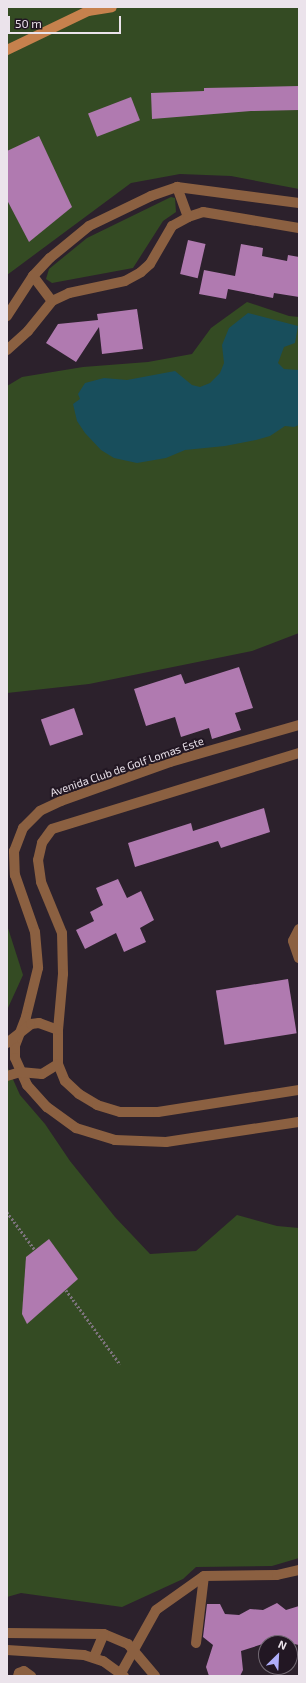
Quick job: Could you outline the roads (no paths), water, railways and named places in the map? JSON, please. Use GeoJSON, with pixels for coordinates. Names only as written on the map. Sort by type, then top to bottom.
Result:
{"type":"FeatureCollection","features":[{"type":"Feature","properties":{"kind":"main road"},"geometry":{"type":"LineString","coordinates":[[7,50],[88,11],[112,7]]}},
{"type":"Feature","properties":{"kind":"street"},"geometry":{"type":"LineString","coordinates":[[7,316],[32,276],[50,258],[89,226],[177,187],[299,203]]}},
{"type":"Feature","properties":{"kind":"street"},"geometry":{"type":"LineString","coordinates":[[177,187],[188,217]]}},
{"type":"Feature","properties":{"kind":"street"},"geometry":{"type":"LineString","coordinates":[[7,350],[28,331],[52,301],[69,293],[125,281],[141,272],[150,264],[172,226],[188,217],[203,212],[299,228]]}},
{"type":"Feature","properties":{"kind":"street"},"geometry":{"type":"LineString","coordinates":[[32,276],[52,301]]}},
{"type":"Feature","properties":{"kind":"street","name":"Avenida Club de Golf Lomas Este"},"geometry":{"type":"LineString","coordinates":[[299,725],[170,762],[61,801],[40,811],[23,828],[14,851],[15,875],[35,932],[38,968],[23,1028],[15,1046],[15,1058],[27,1085],[47,1107],[76,1128],[115,1140],[166,1142],[299,1122]]}},
{"type":"Feature","properties":{"kind":"street"},"geometry":{"type":"LineString","coordinates":[[299,753],[52,829],[42,843],[38,860],[41,882],[62,933],[63,974],[58,1030],[58,1064],[65,1081],[79,1094],[98,1105],[120,1112],[158,1112],[299,1090]]}},
{"type":"Feature","properties":{"kind":"street"},"geometry":{"type":"LineString","coordinates":[[299,929],[293,941],[299,958]]}},
{"type":"Feature","properties":{"kind":"street"},"geometry":{"type":"LineString","coordinates":[[7,1043],[23,1028],[39,1023],[58,1030]]}},
{"type":"Feature","properties":{"kind":"street"},"geometry":{"type":"LineString","coordinates":[[7,1076],[20,1072],[42,1074],[58,1064]]}},
{"type":"Feature","properties":{"kind":"street"},"geometry":{"type":"LineString","coordinates":[[7,1650],[70,1652],[94,1657],[122,1675],[132,1649],[156,1610],[204,1576],[277,1575],[299,1570]]}},
{"type":"Feature","properties":{"kind":"street"},"geometry":{"type":"LineString","coordinates":[[196,1643],[204,1576]]}},
{"type":"Feature","properties":{"kind":"street"},"geometry":{"type":"LineString","coordinates":[[7,1633],[104,1634],[132,1649],[155,1676]]}},
{"type":"Feature","properties":{"kind":"street"},"geometry":{"type":"LineString","coordinates":[[94,1657],[104,1634]]}},
{"type":"Feature","properties":{"kind":"street"},"geometry":{"type":"LineString","coordinates":[[18,1676],[19,1673],[24,1671],[31,1676]]}},
{"type":"Feature","properties":{"kind":"water"},"geometry":{"type":"Polygon","coordinates":[[[248,313],[298,326],[295,343],[284,347],[278,363],[284,369],[299,370],[299,425],[294,427],[285,426],[270,436],[256,440],[225,446],[185,450],[166,458],[137,463],[114,458],[101,450],[85,433],[77,421],[73,404],[80,399],[78,394],[85,383],[104,378],[127,380],[175,371],[192,385],[200,387],[210,383],[220,373],[224,363],[222,345],[229,328],[248,313]]]}}]}
